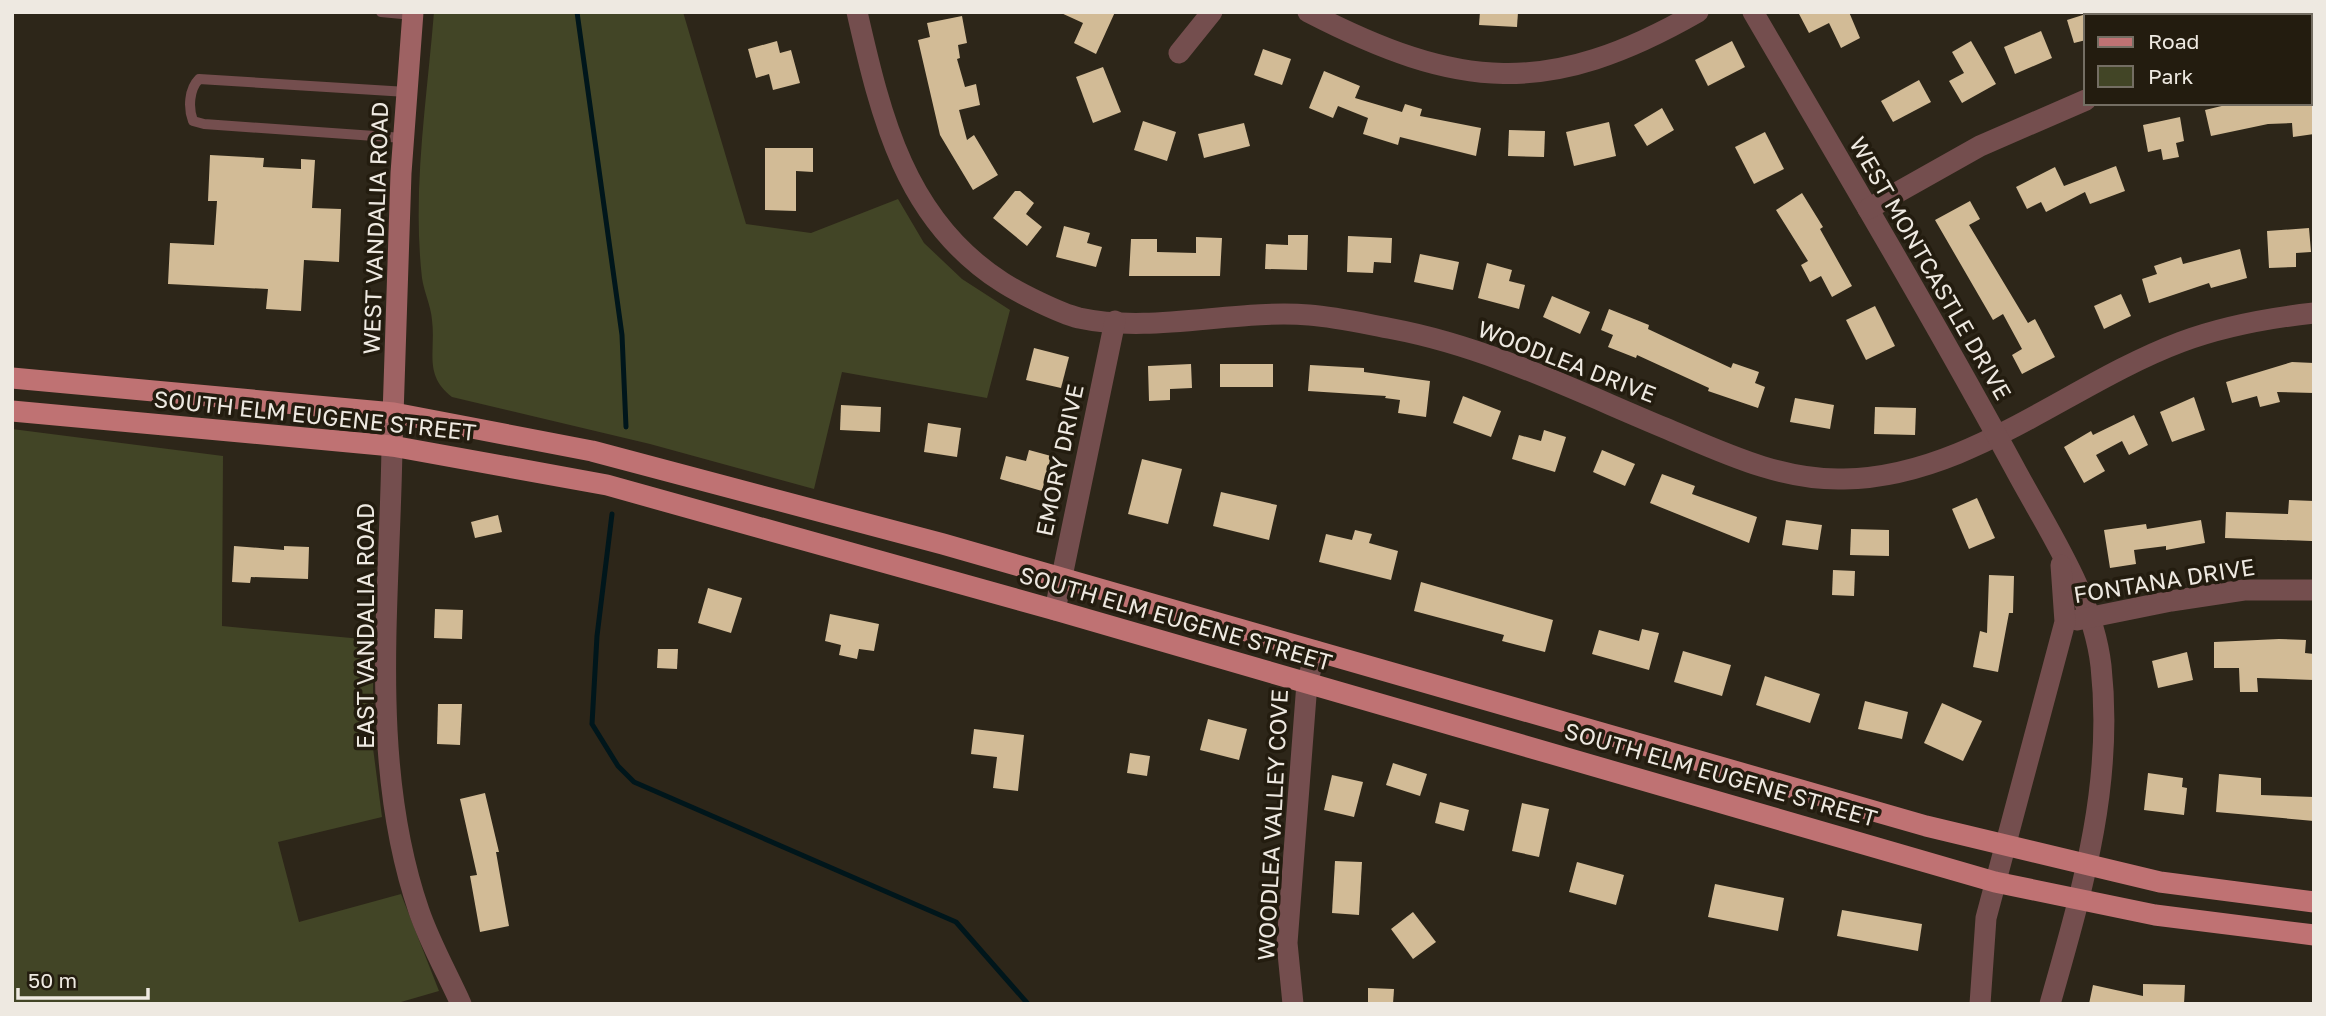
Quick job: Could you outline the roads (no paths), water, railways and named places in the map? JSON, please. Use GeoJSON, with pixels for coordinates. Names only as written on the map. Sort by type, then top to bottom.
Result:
{"type":"FeatureCollection","features":[{"type":"Feature","properties":{"kind":"main road","name":"WEST VANDALIA ROAD"},"geometry":{"type":"LineString","coordinates":[[392,446],[403,138],[413,14]]}},
{"type":"Feature","properties":{"kind":"main road","name":"SOUTH ELM EUGENE STREET"},"geometry":{"type":"LineString","coordinates":[[12,378],[394,413],[515,434],[676,471],[1062,578],[1913,822],[2085,866],[2160,882],[2314,902]]}},
{"type":"Feature","properties":{"kind":"main road","name":"SOUTH ELM EUGENE STREET"},"geometry":{"type":"LineString","coordinates":[[12,411],[392,446],[607,485],[1055,610],[1995,882],[2155,915],[2314,935]]}},
{"type":"Feature","properties":{"kind":"street","name":"WOODLEA DRIVE"},"geometry":{"type":"LineString","coordinates":[[856,12],[894,151],[920,198],[948,236],[1002,282],[1077,318],[1115,321],[1308,314],[1397,330],[1493,356],[1742,460],[1793,474],[1844,479],[1892,473],[1931,463],[1996,435],[2180,342],[2260,318],[2314,313]]}},
{"type":"Feature","properties":{"kind":"street"},"geometry":{"type":"LineString","coordinates":[[1179,53],[1212,12]]}},
{"type":"Feature","properties":{"kind":"street"},"geometry":{"type":"LineString","coordinates":[[1308,12],[1375,45],[1408,57],[1445,69],[1495,74],[1549,72],[1580,65],[1622,51],[1698,12]]}},
{"type":"Feature","properties":{"kind":"street","name":"WEST MONTCASTLE DRIVE"},"geometry":{"type":"LineString","coordinates":[[1753,12],[1996,435],[2060,553],[2091,619],[2100,663],[2105,715],[2104,762],[2095,831],[2050,1004]]}},
{"type":"Feature","properties":{"kind":"street"},"geometry":{"type":"LineString","coordinates":[[1868,209],[1980,146],[2084,101]]}},
{"type":"Feature","properties":{"kind":"street","name":"EMORY DRIVE"},"geometry":{"type":"LineString","coordinates":[[1055,610],[1115,321]]}},
{"type":"Feature","properties":{"kind":"street","name":"EAST VANDALIA ROAD"},"geometry":{"type":"LineString","coordinates":[[392,446],[387,673],[388,734],[398,824],[419,911],[461,1004]]}},
{"type":"Feature","properties":{"kind":"street","name":"WEST MONTCASTLE DRIVE"},"geometry":{"type":"LineString","coordinates":[[1980,1004],[1986,918],[2065,622],[2060,553]]}},
{"type":"Feature","properties":{"kind":"street","name":"FONTANA DRIVE"},"geometry":{"type":"LineString","coordinates":[[2065,622],[2244,590],[2314,590]]}},
{"type":"Feature","properties":{"kind":"street","name":"WOODLEA VALLEY COVE"},"geometry":{"type":"LineString","coordinates":[[1293,1004],[1287,943],[1307,683],[1316,651]]}},
{"type":"Feature","properties":{"kind":"lane"},"geometry":{"type":"LineString","coordinates":[[381,12],[413,14]]}},
{"type":"Feature","properties":{"kind":"lane"},"geometry":{"type":"LineString","coordinates":[[403,138],[204,124],[193,121],[190,114],[192,86],[199,79],[407,92]]}},
{"type":"Feature","properties":{"kind":"waterway"},"geometry":{"type":"LineString","coordinates":[[577,12],[622,335],[626,427]]}},
{"type":"Feature","properties":{"kind":"waterway"},"geometry":{"type":"LineString","coordinates":[[612,514],[597,636],[592,724],[618,766],[634,782],[956,922],[1028,1004]]}}]}
